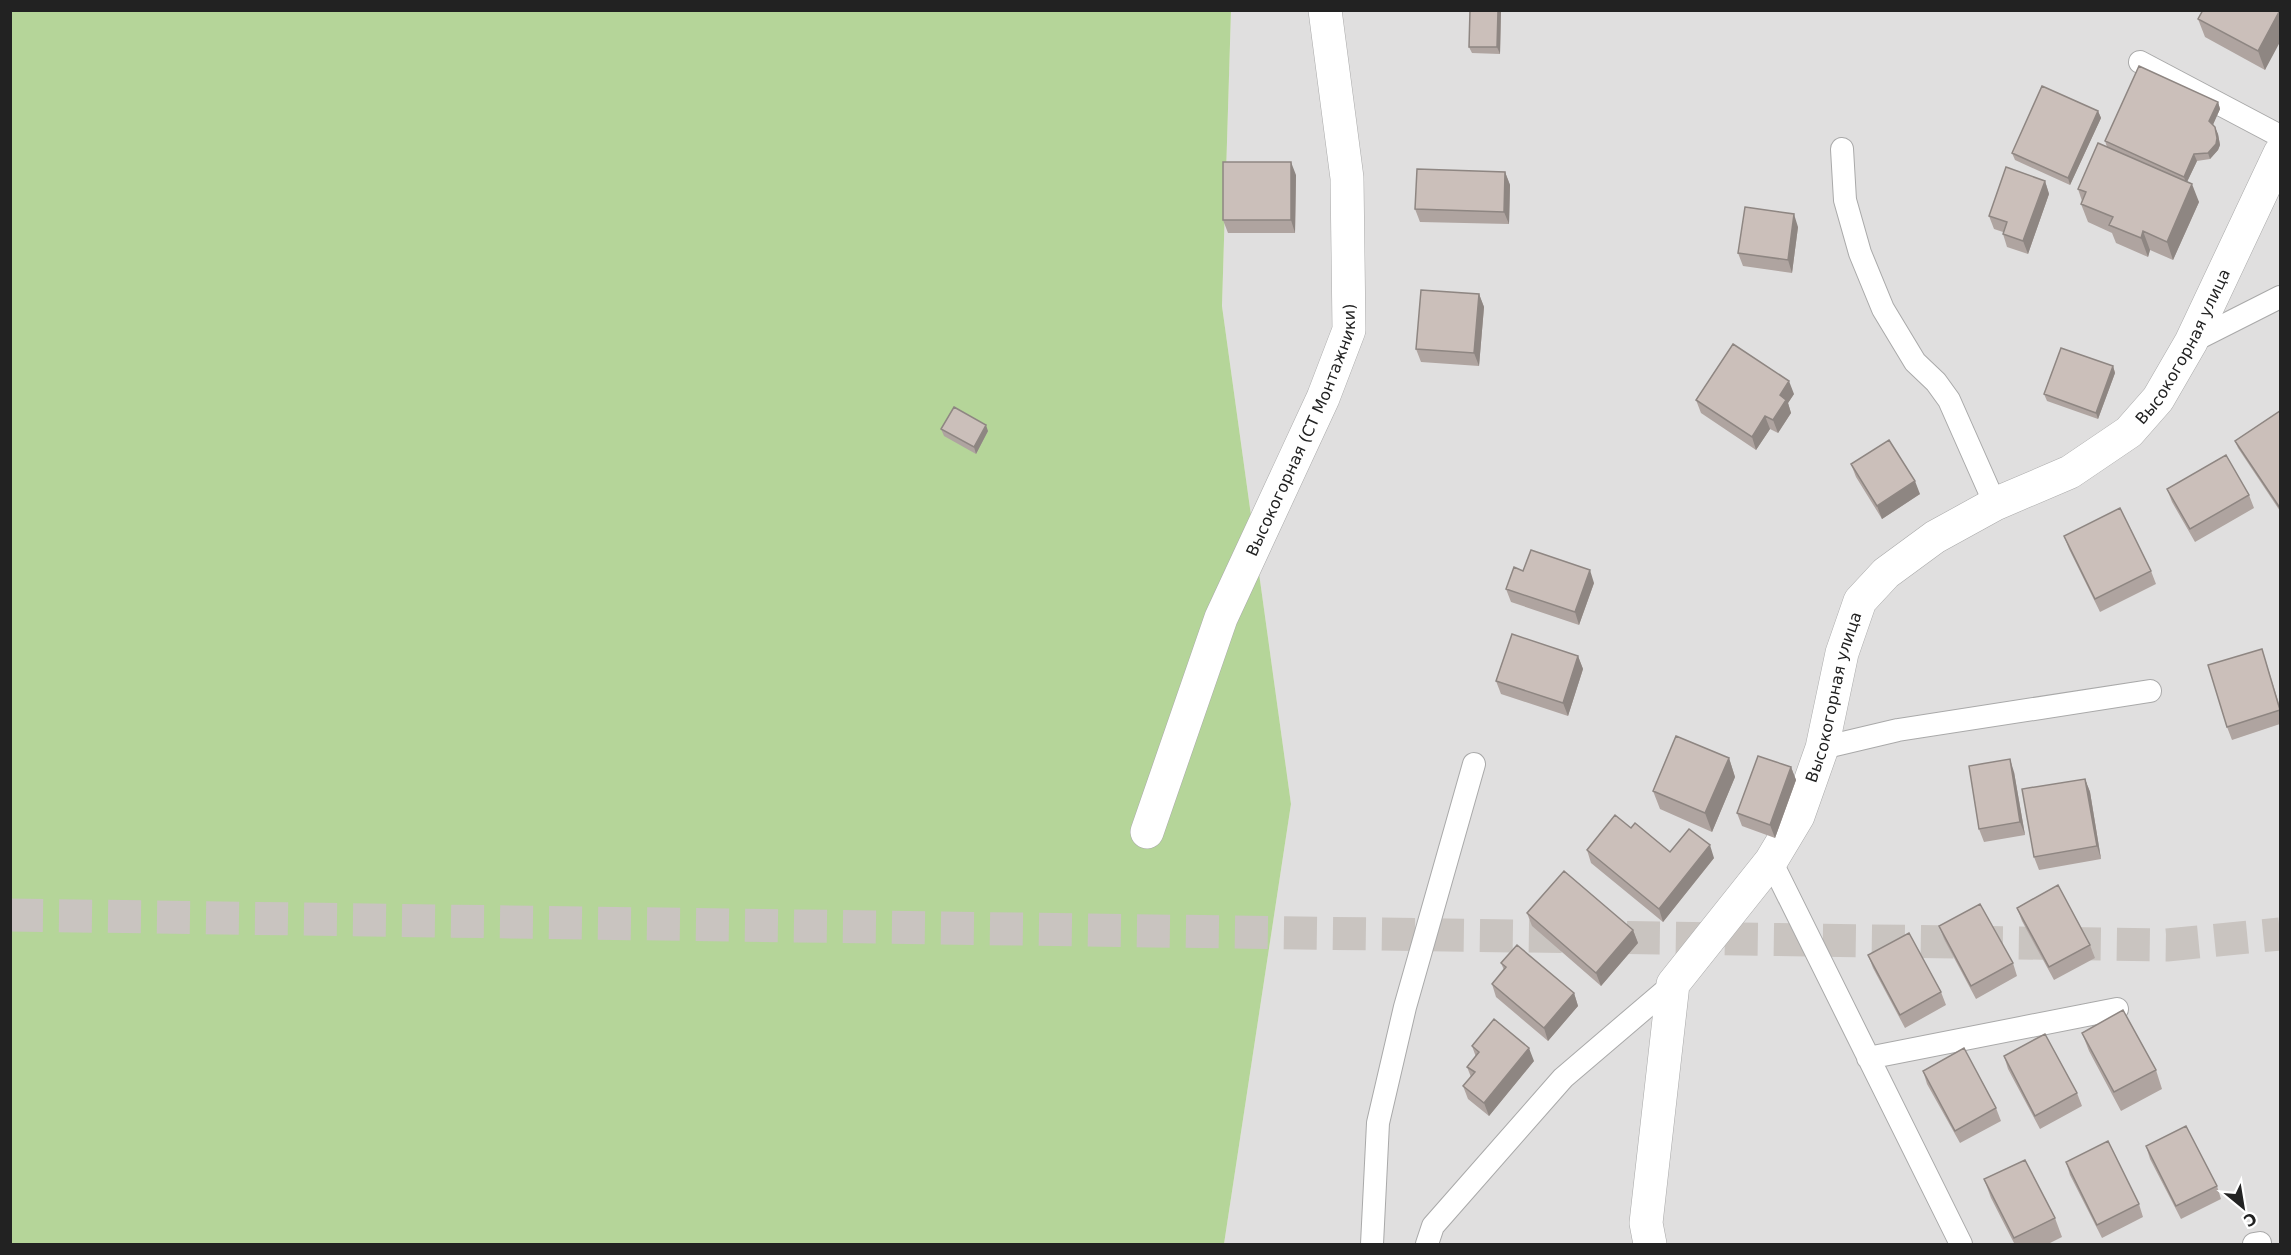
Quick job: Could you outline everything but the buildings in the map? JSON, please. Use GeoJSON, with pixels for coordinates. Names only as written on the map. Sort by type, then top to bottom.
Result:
{"type":"FeatureCollection","features":[{"type":"Feature","properties":{"kind":"street","name":"Высокогорная (СТ Монтажники)"},"geometry":{"type":"LineString","coordinates":[[1147,832],[1221,618],[1323,398],[1348,330],[1347,178],[1325,10]]}},
{"type":"Feature","properties":{"kind":"street","name":"Высокогорная улица"},"geometry":{"type":"LineString","coordinates":[[1673,984],[1771,861],[1798,816],[1822,748],[1842,653],[1860,601],[1886,573],[1935,537],[1995,504],[2070,472],[2128,432],[2158,399],[2191,342],[2280,153]]}},
{"type":"Feature","properties":{"kind":"street"},"geometry":{"type":"LineString","coordinates":[[1650,1245],[1646,1223],[1673,984]]}},
{"type":"Feature","properties":{"kind":"lane"},"geometry":{"type":"LineString","coordinates":[[2140,62],[2280,136]]}},
{"type":"Feature","properties":{"kind":"lane"},"geometry":{"type":"LineString","coordinates":[[1842,149],[1845,200],[1860,253],[1883,309],[1915,362],[1936,382],[1949,400],[1995,504]]}},
{"type":"Feature","properties":{"kind":"lane"},"geometry":{"type":"LineString","coordinates":[[2191,342],[2280,297]]}},
{"type":"Feature","properties":{"kind":"lane"},"geometry":{"type":"LineString","coordinates":[[1822,748],[1898,730],[2150,691]]}},
{"type":"Feature","properties":{"kind":"lane"},"geometry":{"type":"LineString","coordinates":[[1372,1245],[1378,1123],[1405,1007],[1474,764]]}},
{"type":"Feature","properties":{"kind":"lane"},"geometry":{"type":"LineString","coordinates":[[1771,861],[1961,1245]]}},
{"type":"Feature","properties":{"kind":"lane"},"geometry":{"type":"LineString","coordinates":[[1427,1245],[1433,1226],[1563,1078],[1673,984]]}},
{"type":"Feature","properties":{"kind":"lane"},"geometry":{"type":"LineString","coordinates":[[1868,1058],[2117,1009]]}},
{"type":"Feature","properties":{"kind":"shaded area"},"geometry":{"type":"Polygon","coordinates":[[[1231,11],[2280,11],[2280,1244],[1224,1244],[1291,804],[1222,306],[1231,11]]]}},
{"type":"Feature","properties":{"kind":"green space"},"geometry":{"type":"Polygon","coordinates":[[[10,11],[1231,11],[1222,306],[1291,804],[1224,1244],[11,1244],[10,11]]]}},
{"type":"Feature","properties":{"kind":"tunnel"},"geometry":{"type":"LineString","coordinates":[[10,915],[2167,945],[2280,934]]}}]}
